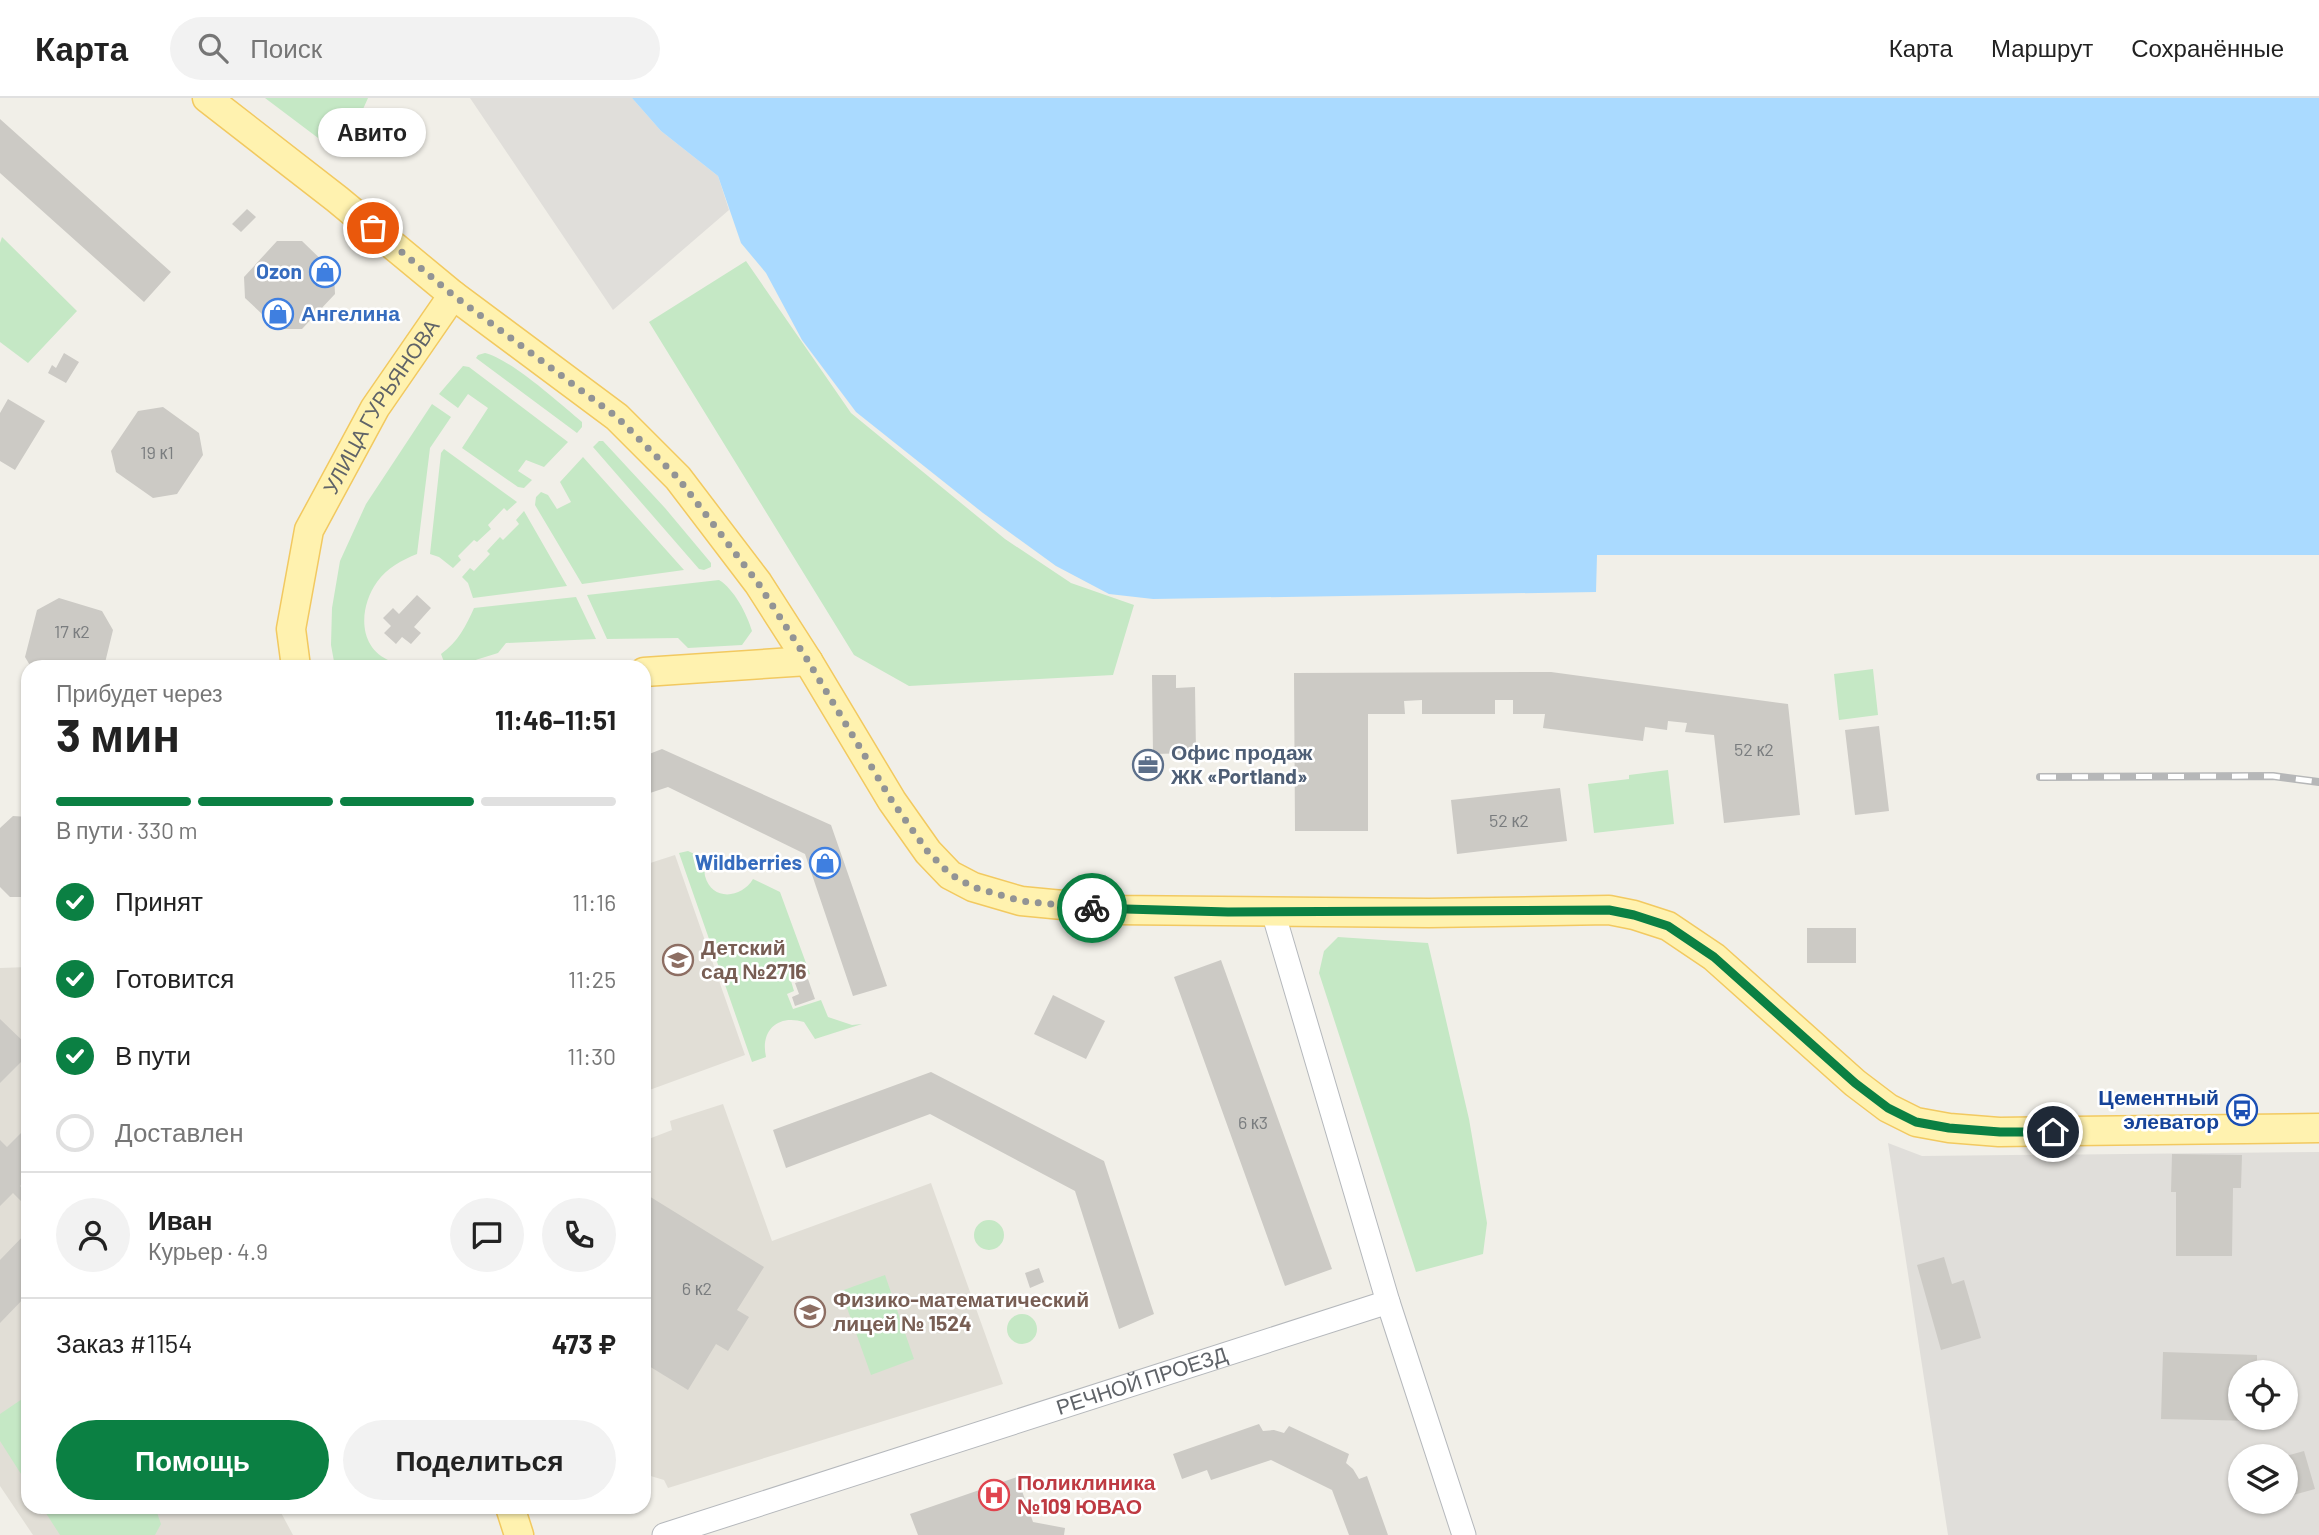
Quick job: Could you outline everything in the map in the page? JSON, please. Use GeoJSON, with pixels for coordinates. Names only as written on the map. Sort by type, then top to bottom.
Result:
{"type":"FeatureCollection","features":[{"type":"Feature","properties":{"kind":"main road"},"geometry":{"type":"LineString","coordinates":[[206,98],[337,199],[453,295],[617,417],[678,478],[758,583],[892,801],[928,852],[950,874],[973,887],[1021,901],[1115,910],[1609,910],[1668,926],[1714,957],[1855,1083],[1888,1108],[1916,1122],[2000,1132],[2319,1128]]}},
{"type":"Feature","properties":{"kind":"main road","name":"УЛИЦА ГУРЬЯНОВА"},"geometry":{"type":"LineString","coordinates":[[295,660],[291,629],[309,530],[375,408],[453,295]]}},
{"type":"Feature","properties":{"kind":"main road"},"geometry":{"type":"LineString","coordinates":[[651,671],[808,661]]}},
{"type":"Feature","properties":{"kind":"main road"},"geometry":{"type":"LineString","coordinates":[[512,1514],[519,1535]]}},
{"type":"Feature","properties":{"kind":"street"},"geometry":{"type":"LineString","coordinates":[[1273,912],[1388,1302],[1464,1535]]}},
{"type":"Feature","properties":{"kind":"street","name":"РЕЧНОЙ ПРОЕЗД"},"geometry":{"type":"LineString","coordinates":[[664,1535],[1388,1302]]}},
{"type":"Feature","properties":{"kind":"shaded area"},"geometry":{"type":"Polygon","coordinates":[[[470,98],[632,98],[661,131],[718,176],[729,210],[613,310],[470,98]]]}},
{"type":"Feature","properties":{"kind":"shaded area","name":"Детский сад №2716"},"geometry":{"type":"Polygon","coordinates":[[[675,855],[745,1055],[651,1089],[651,863],[675,855]]]}},
{"type":"Feature","properties":{"kind":"shaded area"},"geometry":{"type":"Polygon","coordinates":[[[21,967],[21,1514],[282,1514],[293,1535],[33,1535],[0,1486],[0,968],[21,967]]]}},
{"type":"Feature","properties":{"kind":"shaded area","name":"Физико-математический лицей № 1524"},"geometry":{"type":"Polygon","coordinates":[[[723,1104],[772,1241],[931,1183],[1003,1384],[668,1488],[664,1480],[651,1476],[651,1138],[672,1130],[670,1121],[723,1104]]]}},
{"type":"Feature","properties":{"kind":"shaded area"},"geometry":{"type":"Polygon","coordinates":[[[1888,1143],[1922,1156],[2319,1152],[2319,1535],[1948,1535],[1888,1143]]]}},
{"type":"Feature","properties":{"kind":"green space"},"geometry":{"type":"Polygon","coordinates":[[[265,98],[368,98],[342,156],[265,98]]]}},
{"type":"Feature","properties":{"kind":"green space"},"geometry":{"type":"Polygon","coordinates":[[[2,237],[77,311],[28,363],[0,342],[2,237]]]}},
{"type":"Feature","properties":{"kind":"green space"},"geometry":{"type":"Polygon","coordinates":[[[746,261],[851,413],[1005,539],[1071,583],[1134,605],[1113,675],[909,686],[854,655],[649,322],[746,261]]]}},
{"type":"Feature","properties":{"kind":"green space"},"geometry":{"type":"Polygon","coordinates":[[[485,353],[508,364],[535,383],[582,422],[582,427],[577,433],[476,358],[485,353]]]}},
{"type":"Feature","properties":{"kind":"green space"},"geometry":{"type":"Polygon","coordinates":[[[463,366],[469,367],[568,442],[544,467],[526,460],[518,471],[532,480],[524,488],[518,487],[462,448],[488,408],[468,394],[458,408],[439,394],[463,366]]]}},
{"type":"Feature","properties":{"kind":"green space"},"geometry":{"type":"Polygon","coordinates":[[[432,404],[451,417],[430,448],[417,554],[385,573],[371,592],[367,603],[364,626],[367,637],[372,647],[389,660],[334,660],[331,645],[332,608],[340,561],[366,504],[432,404]]]}},
{"type":"Feature","properties":{"kind":"green space"},"geometry":{"type":"Polygon","coordinates":[[[603,441],[665,508],[711,563],[711,567],[699,569],[593,447],[603,441]]]}},
{"type":"Feature","properties":{"kind":"green space"},"geometry":{"type":"Polygon","coordinates":[[[444,449],[517,502],[507,511],[504,508],[488,525],[491,529],[477,542],[474,540],[458,556],[461,560],[453,568],[439,557],[430,554],[441,453],[444,449]]]}},
{"type":"Feature","properties":{"kind":"green space"},"geometry":{"type":"Polygon","coordinates":[[[583,457],[684,570],[582,584],[535,505],[536,497],[541,492],[548,495],[557,509],[571,502],[560,482],[583,457]]]}},
{"type":"Feature","properties":{"kind":"green space"},"geometry":{"type":"Polygon","coordinates":[[[524,511],[567,586],[473,598],[468,583],[462,577],[470,568],[474,571],[490,554],[487,551],[500,537],[503,540],[519,524],[516,520],[524,511]]]}},
{"type":"Feature","properties":{"kind":"green space"},"geometry":{"type":"Polygon","coordinates":[[[719,580],[735,596],[750,624],[752,631],[742,645],[688,648],[678,638],[607,639],[587,595],[719,580]]]}},
{"type":"Feature","properties":{"kind":"green space"},"geometry":{"type":"Polygon","coordinates":[[[576,597],[596,639],[506,643],[498,653],[476,660],[443,660],[441,654],[461,633],[474,608],[576,597]]]}},
{"type":"Feature","properties":{"kind":"green space"},"geometry":{"type":"Polygon","coordinates":[[[1873,669],[1878,715],[1839,720],[1834,674],[1873,669]]]}},
{"type":"Feature","properties":{"kind":"green space"},"geometry":{"type":"Polygon","coordinates":[[[1668,770],[1674,824],[1594,833],[1588,784],[1629,779],[1629,775],[1668,770]]]}},
{"type":"Feature","properties":{"kind":"green space"},"geometry":{"type":"Polygon","coordinates":[[[688,851],[705,859],[705,874],[709,884],[720,893],[735,893],[753,879],[780,892],[810,974],[791,981],[794,991],[787,994],[793,1009],[821,1000],[828,1017],[852,1025],[862,1024],[815,1039],[804,1022],[779,1022],[773,1026],[766,1039],[766,1057],[752,1062],[679,853],[688,851]]]}},
{"type":"Feature","properties":{"kind":"green space"},"geometry":{"type":"Polygon","coordinates":[[[1338,937],[1428,943],[1469,1119],[1487,1223],[1483,1254],[1416,1272],[1319,973],[1324,951],[1338,937]]]}},
{"type":"Feature","properties":{"kind":"green space"},"geometry":{"type":"Polygon","coordinates":[[[989,1220],[995,1221],[1003,1229],[1003,1241],[995,1249],[989,1250],[983,1249],[975,1241],[974,1235],[975,1229],[983,1221],[989,1220]]]}},
{"type":"Feature","properties":{"kind":"green space"},"geometry":{"type":"Polygon","coordinates":[[[885,1275],[914,1359],[871,1375],[841,1291],[885,1275]]]}},
{"type":"Feature","properties":{"kind":"green space"},"geometry":{"type":"Polygon","coordinates":[[[1022,1314],[1028,1315],[1036,1323],[1036,1335],[1028,1343],[1022,1344],[1016,1343],[1008,1335],[1007,1329],[1008,1323],[1016,1315],[1022,1314]]]}},
{"type":"Feature","properties":{"kind":"green space"},"geometry":{"type":"Polygon","coordinates":[[[21,1400],[21,1474],[0,1441],[0,1414],[21,1400]]]}},
{"type":"Feature","properties":{"kind":"green space"},"geometry":{"type":"Polygon","coordinates":[[[46,1514],[157,1514],[161,1524],[155,1535],[60,1535],[46,1514]]]}},
{"type":"Feature","properties":{"kind":"water"},"geometry":{"type":"Polygon","coordinates":[[[632,98],[2319,98],[2319,555],[1597,555],[1596,592],[1153,599],[1109,594],[1056,566],[983,513],[856,412],[802,340],[766,273],[741,243],[718,176],[661,131],[632,98]]]}},
{"type":"Feature","properties":{"kind":"building"},"geometry":{"type":"Polygon","coordinates":[[[0,119],[171,272],[144,302],[0,173],[0,119]]]}},
{"type":"Feature","properties":{"kind":"building"},"geometry":{"type":"Polygon","coordinates":[[[247,209],[256,217],[241,232],[232,224],[247,209]]]}},
{"type":"Feature","properties":{"kind":"building"},"geometry":{"type":"Polygon","coordinates":[[[277,241],[302,241],[334,272],[335,294],[302,329],[278,329],[245,298],[244,277],[277,241]]]}},
{"type":"Feature","properties":{"kind":"building"},"geometry":{"type":"Polygon","coordinates":[[[64,353],[79,362],[66,383],[48,373],[52,365],[56,368],[64,353]]]}},
{"type":"Feature","properties":{"kind":"building"},"geometry":{"type":"Polygon","coordinates":[[[8,399],[45,421],[15,470],[0,461],[0,413],[8,399]]]}},
{"type":"Feature","properties":{"kind":"building"},"geometry":{"type":"Polygon","coordinates":[[[163,407],[199,433],[203,455],[177,494],[153,498],[116,472],[111,451],[138,411],[163,407]]]}},
{"type":"Feature","properties":{"kind":"building"},"geometry":{"type":"Polygon","coordinates":[[[417,595],[431,608],[414,627],[421,633],[411,644],[402,637],[396,644],[384,633],[391,626],[383,618],[393,608],[399,614],[417,595]]]}},
{"type":"Feature","properties":{"kind":"building"},"geometry":{"type":"Polygon","coordinates":[[[59,598],[102,611],[113,630],[106,660],[27,660],[25,657],[37,610],[59,598]]]}},
{"type":"Feature","properties":{"kind":"building"},"geometry":{"type":"Polygon","coordinates":[[[1551,672],[1788,704],[1800,815],[1724,823],[1714,735],[1685,732],[1687,723],[1668,721],[1667,730],[1645,727],[1643,741],[1543,728],[1545,714],[1513,714],[1513,700],[1495,700],[1495,714],[1422,714],[1422,700],[1404,701],[1405,714],[1368,714],[1368,831],[1295,831],[1294,673],[1551,672]]]}},
{"type":"Feature","properties":{"kind":"building"},"geometry":{"type":"Polygon","coordinates":[[[1152,675],[1176,675],[1176,688],[1195,687],[1196,753],[1153,754],[1152,675]]]}},
{"type":"Feature","properties":{"kind":"building"},"geometry":{"type":"Polygon","coordinates":[[[1879,726],[1889,811],[1855,815],[1845,730],[1879,726]]]}},
{"type":"Feature","properties":{"kind":"building"},"geometry":{"type":"Polygon","coordinates":[[[662,749],[831,825],[887,986],[853,996],[805,854],[668,787],[651,793],[651,753],[662,749]]]}},
{"type":"Feature","properties":{"kind":"building"},"geometry":{"type":"Polygon","coordinates":[[[1560,788],[1567,841],[1457,854],[1451,800],[1560,788]]]}},
{"type":"Feature","properties":{"kind":"building"},"geometry":{"type":"Polygon","coordinates":[[[13,816],[21,817],[21,897],[10,897],[0,887],[0,828],[13,816]]]}},
{"type":"Feature","properties":{"kind":"building"},"geometry":{"type":"Polygon","coordinates":[[[1807,928],[1856,928],[1856,963],[1807,963],[1807,928]]]}},
{"type":"Feature","properties":{"kind":"building"},"geometry":{"type":"Polygon","coordinates":[[[1221,960],[1332,1269],[1285,1286],[1174,977],[1221,960]]]}},
{"type":"Feature","properties":{"kind":"building"},"geometry":{"type":"Polygon","coordinates":[[[808,979],[815,999],[795,1006],[792,997],[799,994],[795,983],[808,979]]]}},
{"type":"Feature","properties":{"kind":"building"},"geometry":{"type":"Polygon","coordinates":[[[1053,995],[1105,1021],[1086,1059],[1034,1034],[1053,995]]]}},
{"type":"Feature","properties":{"kind":"building"},"geometry":{"type":"Polygon","coordinates":[[[0,1019],[21,1039],[21,1062],[0,1083],[0,1019]]]}},
{"type":"Feature","properties":{"kind":"building"},"geometry":{"type":"Polygon","coordinates":[[[931,1072],[1104,1161],[1154,1314],[1119,1329],[1075,1191],[930,1114],[786,1168],[773,1130],[931,1072]]]}},
{"type":"Feature","properties":{"kind":"building"},"geometry":{"type":"Polygon","coordinates":[[[21,1133],[21,1201],[13,1193],[0,1206],[0,1140],[7,1147],[21,1133]]]}},
{"type":"Feature","properties":{"kind":"building"},"geometry":{"type":"Polygon","coordinates":[[[2172,1154],[2242,1155],[2241,1188],[2233,1188],[2232,1256],[2176,1256],[2176,1192],[2171,1192],[2172,1154]]]}},
{"type":"Feature","properties":{"kind":"building"},"geometry":{"type":"Polygon","coordinates":[[[651,1197],[764,1267],[737,1310],[749,1317],[728,1351],[716,1344],[688,1390],[651,1367],[651,1197]]]}},
{"type":"Feature","properties":{"kind":"building"},"geometry":{"type":"Polygon","coordinates":[[[21,1238],[21,1301],[0,1323],[0,1260],[21,1238]]]}},
{"type":"Feature","properties":{"kind":"building"},"geometry":{"type":"Polygon","coordinates":[[[1944,1257],[1952,1284],[1964,1280],[1981,1338],[1941,1350],[1917,1265],[1944,1257]]]}},
{"type":"Feature","properties":{"kind":"building"},"geometry":{"type":"Polygon","coordinates":[[[1039,1268],[1044,1282],[1030,1288],[1025,1273],[1039,1268]]]}},
{"type":"Feature","properties":{"kind":"building"},"geometry":{"type":"Polygon","coordinates":[[[2163,1352],[2257,1355],[2257,1360],[2228,1360],[2228,1420],[2161,1419],[2163,1352]]]}},
{"type":"Feature","properties":{"kind":"building"},"geometry":{"type":"Polygon","coordinates":[[[1259,1424],[1263,1431],[1284,1433],[1289,1426],[1349,1454],[1346,1463],[1359,1479],[1367,1476],[1388,1535],[1349,1535],[1332,1490],[1271,1460],[1211,1480],[1207,1470],[1182,1479],[1173,1454],[1259,1424]]]}},
{"type":"Feature","properties":{"kind":"building"},"geometry":{"type":"Polygon","coordinates":[[[2304,1451],[2315,1489],[2298,1494],[2298,1453],[2304,1451]]]}},
{"type":"Feature","properties":{"kind":"building","name":"Поликлиника №109 ЮВАО"},"geometry":{"type":"Polygon","coordinates":[[[1017,1477],[1033,1522],[1065,1528],[1064,1535],[918,1535],[910,1514],[1017,1477]]]}},
{"type":"Feature","properties":{"kind":"railway"},"geometry":{"type":"LineString","coordinates":[[2040,777],[2273,776],[2319,782]]}},
{"type":"Feature","properties":{"kind":"way so far"},"geometry":{"type":"LineString","coordinates":[[373,228],[453,295],[617,417],[678,478],[758,583],[892,801],[928,852],[950,874],[973,887],[1021,901],[1092,908]]}},
{"type":"Feature","properties":{"kind":"place","name":"Авито"},"geometry":{"type":"Point","coordinates":[373,228]}},
{"type":"Feature","properties":{"kind":"place","name":"Ozon"},"geometry":{"type":"Point","coordinates":[325,272]}},
{"type":"Feature","properties":{"kind":"place","name":"Ангелина"},"geometry":{"type":"Point","coordinates":[278,314]}},
{"type":"Feature","properties":{"kind":"place","name":"Офис продаж ЖК «Portland»"},"geometry":{"type":"Point","coordinates":[1148,765]}},
{"type":"Feature","properties":{"kind":"place","name":"Wildberries"},"geometry":{"type":"Point","coordinates":[825,863]}},
{"type":"Feature","properties":{"kind":"place","name":"Детский сад №2716"},"geometry":{"type":"Point","coordinates":[678,960]}},
{"type":"Feature","properties":{"kind":"place","name":"Цементный элеватор"},"geometry":{"type":"Point","coordinates":[2242,1110]}},
{"type":"Feature","properties":{"kind":"place","name":"Физико-математический лицей № 1524"},"geometry":{"type":"Point","coordinates":[810,1312]}},
{"type":"Feature","properties":{"kind":"place","name":"Поликлиника №109 ЮВАО"},"geometry":{"type":"Point","coordinates":[994,1495]}},
{"type":"Feature","properties":{"kind":"route"},"geometry":{"type":"LineString","coordinates":[[1092,908],[1228,912],[1609,910],[1634,915],[1668,926],[1714,957],[1855,1083],[1888,1108],[1916,1122],[1949,1128],[2053,1132]]}}]}
